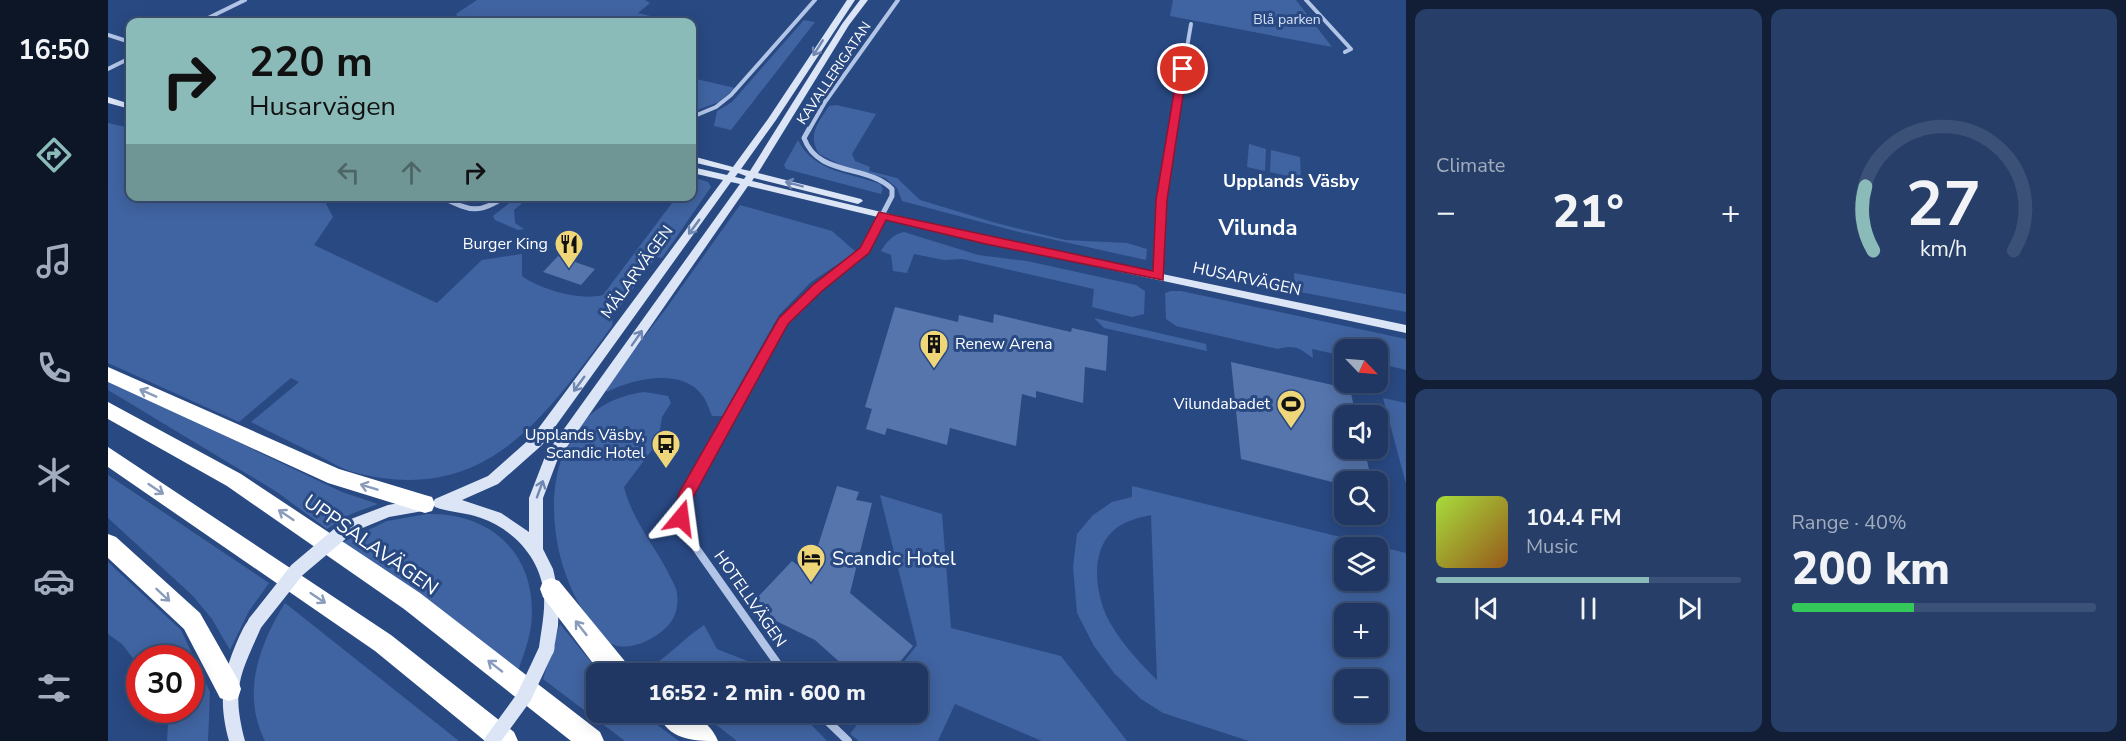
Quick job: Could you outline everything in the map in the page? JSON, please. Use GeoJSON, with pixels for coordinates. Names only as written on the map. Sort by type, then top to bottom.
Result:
{"type":"FeatureCollection","features":[{"type":"Feature","properties":{"kind":"highway"},"geometry":{"type":"LineString","coordinates":[[108,374],[335,477],[433,504]]}},
{"type":"Feature","properties":{"kind":"highway","name":"UPPSALAVÄGEN"},"geometry":{"type":"LineString","coordinates":[[108,410],[234,480],[412,601],[591,741]]}},
{"type":"Feature","properties":{"kind":"highway"},"geometry":{"type":"LineString","coordinates":[[108,456],[383,643],[505,741]]}},
{"type":"Feature","properties":{"kind":"highway"},"geometry":{"type":"LineString","coordinates":[[108,544],[192,621],[229,689]]}},
{"type":"Feature","properties":{"kind":"highway"},"geometry":{"type":"LineString","coordinates":[[551,589],[610,663]]}},
{"type":"Feature","properties":{"kind":"highway"},"geometry":{"type":"LineString","coordinates":[[683,723],[705,741]]}},
{"type":"Feature","properties":{"kind":"main road","name":"MÄLARVÄGEN"},"geometry":{"type":"LineString","coordinates":[[433,504],[494,480],[537,441],[729,180],[851,0]]}},
{"type":"Feature","properties":{"kind":"main road"},"geometry":{"type":"LineString","coordinates":[[492,741],[504,729],[530,690],[547,648],[551,589],[536,547],[536,498],[551,458],[750,178],[846,24],[864,0]]}},
{"type":"Feature","properties":{"kind":"main road"},"geometry":{"type":"LineString","coordinates":[[108,100],[126,106]]}},
{"type":"Feature","properties":{"kind":"main road"},"geometry":{"type":"LineString","coordinates":[[696,160],[736,169],[750,178]]}},
{"type":"Feature","properties":{"kind":"main road"},"geometry":{"type":"LineString","coordinates":[[696,171],[729,180],[750,178]]}},
{"type":"Feature","properties":{"kind":"main road","name":"HUSARVÄGEN"},"geometry":{"type":"LineString","coordinates":[[750,178],[986,240],[1406,329]]}},
{"type":"Feature","properties":{"kind":"main road"},"geometry":{"type":"LineString","coordinates":[[228,741],[231,721],[229,689],[239,651],[277,591],[302,563],[348,527],[388,511],[433,504],[471,508],[497,518],[518,530],[536,547]]}},
{"type":"Feature","properties":{"kind":"main road"},"geometry":{"type":"LineString","coordinates":[[231,721],[237,741]]}},
{"type":"Feature","properties":{"kind":"street"},"geometry":{"type":"LineString","coordinates":[[208,18],[245,0]]}},
{"type":"Feature","properties":{"kind":"street"},"geometry":{"type":"LineString","coordinates":[[696,116],[716,108],[731,95],[815,0]]}},
{"type":"Feature","properties":{"kind":"street","name":"KAVALLERIGATAN"},"geometry":{"type":"LineString","coordinates":[[885,212],[892,196],[892,189],[886,183],[839,168],[818,158],[805,144],[804,138],[825,102],[898,0]]}},
{"type":"Feature","properties":{"kind":"street"},"geometry":{"type":"LineString","coordinates":[[1306,0],[1351,49],[1345,52]]}},
{"type":"Feature","properties":{"kind":"street"},"geometry":{"type":"LineString","coordinates":[[1159,277],[1161,200],[1191,24]]}},
{"type":"Feature","properties":{"kind":"street"},"geometry":{"type":"LineString","coordinates":[[108,35],[126,41]]}},
{"type":"Feature","properties":{"kind":"street"},"geometry":{"type":"LineString","coordinates":[[108,69],[126,60]]}},
{"type":"Feature","properties":{"kind":"street"},"geometry":{"type":"LineString","coordinates":[[450,201],[475,212],[487,210],[499,201]]}},
{"type":"Feature","properties":{"kind":"street","name":"HOTELLVÄGEN"},"geometry":{"type":"LineString","coordinates":[[777,663],[689,538],[681,518],[685,498],[783,321],[818,288],[860,255],[885,212]]}},
{"type":"Feature","properties":{"kind":"street"},"geometry":{"type":"LineString","coordinates":[[829,723],[848,741]]}},
{"type":"Feature","properties":{"kind":"green space"},"geometry":{"type":"Polygon","coordinates":[[[477,0],[645,0],[650,3],[638,13],[659,18],[458,18],[456,14],[477,0]]]}},
{"type":"Feature","properties":{"kind":"green space","name":"Blå parken"},"geometry":{"type":"Polygon","coordinates":[[[1173,0],[1296,0],[1332,47],[1170,16],[1173,0]]]}},
{"type":"Feature","properties":{"kind":"green space"},"geometry":{"type":"Polygon","coordinates":[[[804,20],[815,22],[731,130],[714,126],[717,111],[732,102],[804,20]]]}},
{"type":"Feature","properties":{"kind":"green space"},"geometry":{"type":"Polygon","coordinates":[[[696,79],[735,88],[719,102],[696,111],[696,79]]]}},
{"type":"Feature","properties":{"kind":"green space"},"geometry":{"type":"Polygon","coordinates":[[[836,105],[876,114],[852,154],[855,161],[870,167],[869,171],[897,178],[920,200],[996,223],[1065,240],[1127,243],[1147,249],[1146,260],[1015,231],[902,201],[897,188],[885,178],[843,166],[819,154],[814,141],[815,129],[829,106],[836,105]]]}},
{"type":"Feature","properties":{"kind":"green space"},"geometry":{"type":"Polygon","coordinates":[[[108,123],[126,127],[126,201],[325,201],[333,217],[314,245],[437,303],[482,260],[522,254],[522,276],[530,281],[561,293],[584,297],[603,295],[672,201],[696,201],[696,178],[708,182],[711,187],[662,258],[656,257],[613,316],[612,326],[586,361],[534,423],[506,447],[474,466],[439,477],[399,480],[349,471],[251,422],[299,382],[291,378],[239,422],[108,363],[108,123]]]}},
{"type":"Feature","properties":{"kind":"green space"},"geometry":{"type":"Polygon","coordinates":[[[798,140],[813,159],[823,165],[880,184],[883,189],[881,194],[786,169],[784,165],[798,140]]]}},
{"type":"Feature","properties":{"kind":"green space"},"geometry":{"type":"Polygon","coordinates":[[[1249,144],[1266,149],[1265,171],[1247,167],[1249,144]]]}},
{"type":"Feature","properties":{"kind":"green space"},"geometry":{"type":"Polygon","coordinates":[[[1271,150],[1300,157],[1301,179],[1270,172],[1271,150]]]}},
{"type":"Feature","properties":{"kind":"green space"},"geometry":{"type":"Polygon","coordinates":[[[512,201],[524,201],[514,210],[515,223],[524,229],[518,230],[495,220],[493,216],[512,201]]]}},
{"type":"Feature","properties":{"kind":"green space"},"geometry":{"type":"Polygon","coordinates":[[[740,205],[832,231],[856,252],[811,282],[779,315],[722,416],[712,416],[707,402],[693,386],[669,378],[642,380],[607,392],[605,387],[665,310],[740,205]]]}},
{"type":"Feature","properties":{"kind":"green space"},"geometry":{"type":"Polygon","coordinates":[[[904,232],[978,255],[1027,261],[1136,285],[1145,291],[1144,314],[1132,317],[1092,307],[1094,289],[962,259],[944,260],[914,254],[907,273],[893,271],[891,255],[881,251],[890,239],[904,232]]]}},
{"type":"Feature","properties":{"kind":"green space"},"geometry":{"type":"Polygon","coordinates":[[[1294,273],[1406,294],[1406,312],[1295,291],[1294,273]]]}},
{"type":"Feature","properties":{"kind":"green space"},"geometry":{"type":"Polygon","coordinates":[[[1181,291],[1406,339],[1406,370],[1388,366],[1388,339],[1334,339],[1334,354],[1312,349],[1313,358],[1294,347],[1278,349],[1176,326],[1166,319],[1165,293],[1181,291]]]}},
{"type":"Feature","properties":{"kind":"green space"},"geometry":{"type":"Polygon","coordinates":[[[1094,318],[1206,344],[1207,351],[1104,328],[1094,318]]]}},
{"type":"Feature","properties":{"kind":"green space"},"geometry":{"type":"Polygon","coordinates":[[[108,380],[342,492],[378,504],[351,514],[327,529],[277,492],[108,390],[108,380]]]}},
{"type":"Feature","properties":{"kind":"green space"},"geometry":{"type":"Polygon","coordinates":[[[645,392],[668,396],[671,403],[662,417],[658,442],[624,487],[637,521],[675,585],[677,605],[675,615],[661,632],[639,644],[620,646],[609,643],[597,631],[584,612],[569,582],[559,549],[554,514],[556,480],[566,448],[583,422],[609,402],[645,392]]]}},
{"type":"Feature","properties":{"kind":"green space"},"geometry":{"type":"Polygon","coordinates":[[[1383,398],[1406,403],[1406,484],[1388,417],[1388,405],[1385,405],[1383,398]]]}},
{"type":"Feature","properties":{"kind":"green space"},"geometry":{"type":"Polygon","coordinates":[[[108,475],[269,583],[249,611],[230,650],[212,619],[193,596],[108,518],[108,475]]]}},
{"type":"Feature","properties":{"kind":"green space"},"geometry":{"type":"Polygon","coordinates":[[[1132,486],[1341,537],[1334,537],[1334,591],[1388,591],[1388,549],[1406,553],[1406,741],[1249,741],[1163,713],[1141,699],[1114,673],[1094,646],[1077,613],[1073,567],[1077,534],[1093,515],[1112,502],[1132,497],[1132,486]],[[1151,515],[1131,520],[1113,531],[1105,540],[1097,564],[1097,577],[1106,616],[1127,648],[1157,680],[1151,515]]]}},
{"type":"Feature","properties":{"kind":"green space"},"geometry":{"type":"Polygon","coordinates":[[[880,495],[942,514],[951,628],[1061,656],[1127,741],[1042,741],[955,704],[938,741],[859,741],[850,734],[858,723],[928,723],[928,663],[903,663],[917,645],[880,495]]]}},
{"type":"Feature","properties":{"kind":"green space"},"geometry":{"type":"Polygon","coordinates":[[[427,514],[451,515],[473,521],[491,531],[507,544],[519,560],[528,580],[532,602],[530,632],[518,671],[341,543],[387,521],[427,514]]]}},
{"type":"Feature","properties":{"kind":"green space"},"geometry":{"type":"Polygon","coordinates":[[[108,562],[181,630],[188,645],[126,645],[126,649],[108,634],[108,562]]]}},
{"type":"Feature","properties":{"kind":"green space"},"geometry":{"type":"Polygon","coordinates":[[[285,603],[459,741],[265,741],[254,705],[256,670],[261,652],[285,603]]]}},
{"type":"Feature","properties":{"kind":"green space"},"geometry":{"type":"Polygon","coordinates":[[[560,624],[592,663],[586,663],[586,712],[543,679],[560,624]]]}},
{"type":"Feature","properties":{"kind":"green space"},"geometry":{"type":"Polygon","coordinates":[[[704,625],[717,649],[752,663],[656,663],[704,625]]]}},
{"type":"Feature","properties":{"kind":"green space"},"geometry":{"type":"Polygon","coordinates":[[[204,679],[210,692],[208,741],[167,741],[168,724],[204,723],[204,679]]]}},
{"type":"Feature","properties":{"kind":"green space"},"geometry":{"type":"Polygon","coordinates":[[[601,723],[655,723],[679,741],[625,741],[601,723]]]}},
{"type":"Feature","properties":{"kind":"green space"},"geometry":{"type":"Polygon","coordinates":[[[714,723],[810,723],[827,741],[737,741],[714,723]]]}},
{"type":"Feature","properties":{"kind":"building","name":"Burger King"},"geometry":{"type":"Polygon","coordinates":[[[558,256],[595,269],[581,285],[543,272],[558,256]]]}},
{"type":"Feature","properties":{"kind":"building"},"geometry":{"type":"Polygon","coordinates":[[[895,307],[958,322],[959,315],[993,323],[994,314],[1071,332],[1072,328],[1108,336],[1106,371],[1085,367],[1083,403],[1036,391],[1036,398],[1022,394],[1016,446],[950,428],[947,445],[887,428],[885,435],[866,429],[872,409],[865,407],[895,307]]]}},
{"type":"Feature","properties":{"kind":"building","name":"Vilundabadet"},"geometry":{"type":"Polygon","coordinates":[[[1231,362],[1334,385],[1334,393],[1351,393],[1354,405],[1334,405],[1334,459],[1367,459],[1369,471],[1334,471],[1334,482],[1241,459],[1231,362]]]}},
{"type":"Feature","properties":{"kind":"building","name":"Scandic Hotel"},"geometry":{"type":"Polygon","coordinates":[[[837,486],[859,492],[856,500],[872,503],[850,593],[913,646],[899,663],[841,663],[815,640],[772,619],[767,607],[756,599],[792,561],[809,574],[837,486]]]}},
{"type":"Feature","properties":{"kind":"place","name":"Burger King"},"geometry":{"type":"Point","coordinates":[569,270]}},
{"type":"Feature","properties":{"kind":"place","name":"Renew Arena"},"geometry":{"type":"Point","coordinates":[934,370]}},
{"type":"Feature","properties":{"kind":"place","name":"Vilundabadet"},"geometry":{"type":"Point","coordinates":[1291,430]}},
{"type":"Feature","properties":{"kind":"place","name":"Upplands Väsby, Scandic Hotel"},"geometry":{"type":"Point","coordinates":[666,470]}},
{"type":"Feature","properties":{"kind":"place","name":"Scandic Hotel"},"geometry":{"type":"Point","coordinates":[811,584]}},
{"type":"Feature","properties":{"kind":"district","name":"Upplands Väsby"},"geometry":{"type":"Point","coordinates":[1291,181]}},
{"type":"Feature","properties":{"kind":"district","name":"Vilunda"},"geometry":{"type":"Point","coordinates":[1258,228]}},
{"type":"Feature","properties":{"kind":"route"},"geometry":{"type":"LineString","coordinates":[[681,518],[685,498],[783,321],[818,288],[856,259],[864,250],[883,215],[986,240],[1159,277],[1161,200],[1183,69]]}}]}
